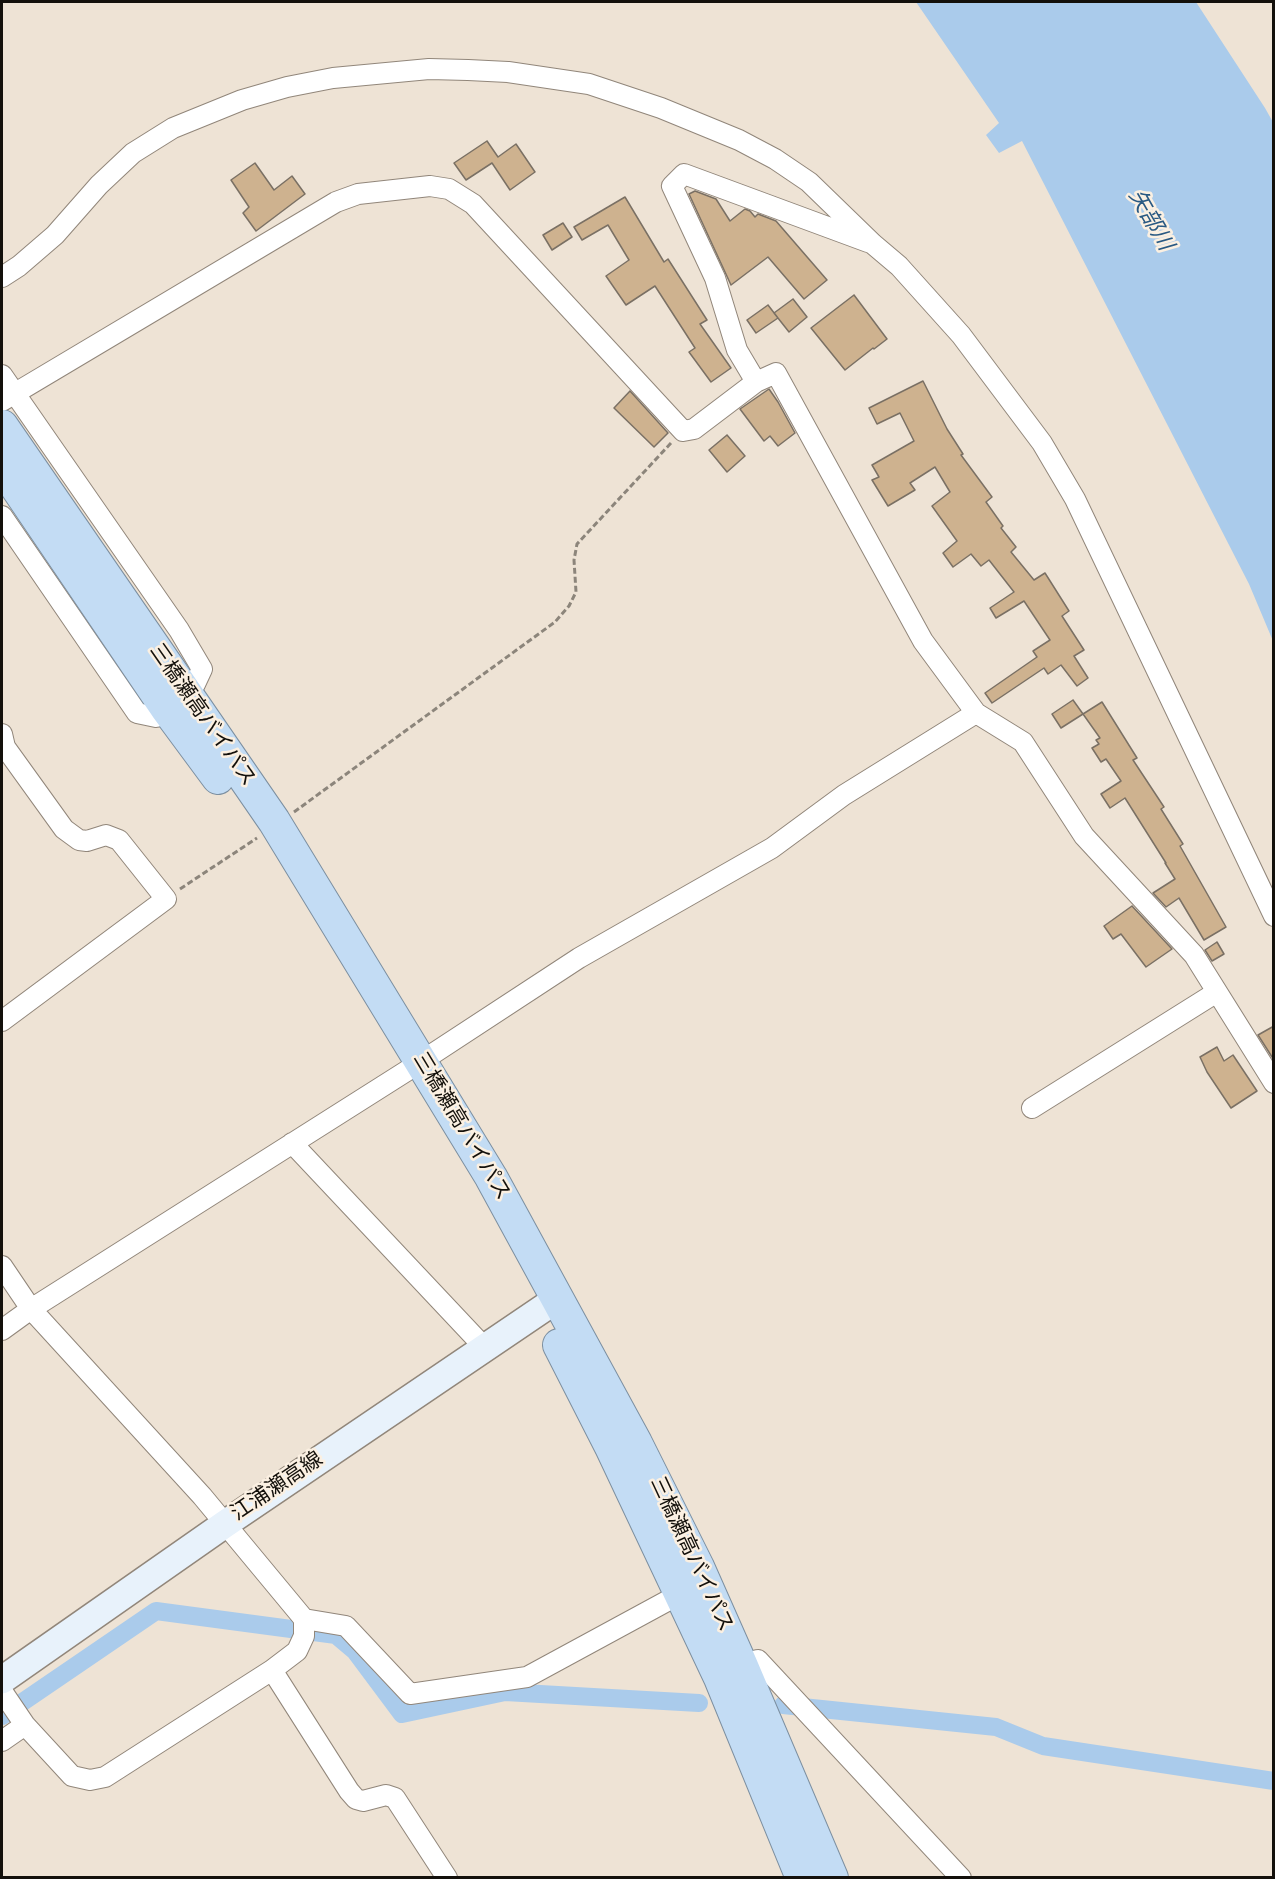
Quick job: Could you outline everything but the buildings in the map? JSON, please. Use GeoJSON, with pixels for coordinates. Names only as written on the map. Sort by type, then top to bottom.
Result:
{"type":"FeatureCollection","features":[{"type":"Feature","properties":{"kind":"highway","name":"三橋瀬高バイパス"},"geometry":{"type":"LineString","coordinates":[[2,426],[105,598]]}},
{"type":"Feature","properties":{"kind":"highway","name":"三橋瀬高バイパス"},"geometry":{"type":"LineString","coordinates":[[2,466],[105,598],[269,830],[413,1066],[491,1177],[611,1447],[693,1590],[741,1664],[832,1878]]}},
{"type":"Feature","properties":{"kind":"highway","name":"三橋瀬高バイパス"},"geometry":{"type":"LineString","coordinates":[[693,1590],[720,1678],[802,1878]]}},
{"type":"Feature","properties":{"kind":"main road","name":"江浦瀬高線"},"geometry":{"type":"LineString","coordinates":[[2,1680],[225,1524],[549,1304]]}},
{"type":"Feature","properties":{"kind":"street"},"geometry":{"type":"LineString","coordinates":[[2,277],[19,266],[55,235],[99,185],[133,153],[173,128],[243,100],[287,87],[333,78],[429,69],[508,72],[589,84],[661,108],[739,140],[775,159],[815,187],[899,266],[961,335],[1042,443],[1075,499],[1274,916]]}},
{"type":"Feature","properties":{"kind":"street"},"geometry":{"type":"LineString","coordinates":[[756,382],[737,350],[715,278],[672,186],[684,174],[873,244]]}},
{"type":"Feature","properties":{"kind":"street"},"geometry":{"type":"LineString","coordinates":[[8,398],[336,202],[358,194],[430,186],[449,189],[473,204],[682,430],[694,429],[756,382],[776,373],[923,641],[976,713],[1023,742],[1084,836],[1194,955],[1274,1083]]}},
{"type":"Feature","properties":{"kind":"street"},"geometry":{"type":"LineString","coordinates":[[2,375],[8,398],[179,630],[202,669],[195,684],[156,717],[137,713],[2,516]]}},
{"type":"Feature","properties":{"kind":"street"},"geometry":{"type":"LineString","coordinates":[[2,1330],[31,1309],[579,958],[772,848],[844,795],[976,713]]}},
{"type":"Feature","properties":{"kind":"street"},"geometry":{"type":"LineString","coordinates":[[2,734],[5,747],[64,829],[79,840],[87,841],[106,835],[119,840],[166,899],[2,1021]]}},
{"type":"Feature","properties":{"kind":"street"},"geometry":{"type":"LineString","coordinates":[[1032,1108],[1217,992]]}},
{"type":"Feature","properties":{"kind":"street"},"geometry":{"type":"LineString","coordinates":[[292,1143],[484,1347]]}},
{"type":"Feature","properties":{"kind":"street"},"geometry":{"type":"LineString","coordinates":[[2,1266],[31,1309],[202,1496],[304,1628]]}},
{"type":"Feature","properties":{"kind":"street"},"geometry":{"type":"LineString","coordinates":[[304,1628],[346,1626],[410,1694],[528,1677],[693,1590]]}},
{"type":"Feature","properties":{"kind":"street"},"geometry":{"type":"LineString","coordinates":[[2,1691],[25,1725],[72,1776],[90,1780],[105,1777],[272,1670],[297,1651],[304,1628]]}},
{"type":"Feature","properties":{"kind":"street"},"geometry":{"type":"LineString","coordinates":[[741,1664],[758,1660],[961,1878]]}},
{"type":"Feature","properties":{"kind":"street"},"geometry":{"type":"LineString","coordinates":[[272,1670],[348,1791],[356,1799],[363,1801],[386,1795],[395,1798],[447,1878]]}},
{"type":"Feature","properties":{"kind":"street"},"geometry":{"type":"LineString","coordinates":[[2,1741],[25,1725]]}},
{"type":"Feature","properties":{"kind":"path"},"geometry":{"type":"LineString","coordinates":[[166,899],[269,830],[555,622],[569,606],[576,592],[574,560],[577,544],[682,430]]}},
{"type":"Feature","properties":{"kind":"water","name":"矢部川"},"geometry":{"type":"Polygon","coordinates":[[[916,2],[1196,2],[1274,124],[1273,641],[1249,584],[1022,141],[999,153],[986,135],[999,123],[916,2]]]}},
{"type":"Feature","properties":{"kind":"waterway"},"geometry":{"type":"LineString","coordinates":[[2,1716],[156,1611],[336,1635],[355,1651],[402,1714],[505,1692],[699,1703]]}},
{"type":"Feature","properties":{"kind":"waterway"},"geometry":{"type":"LineString","coordinates":[[783,1705],[996,1727],[1043,1746],[1274,1781]]}}]}
